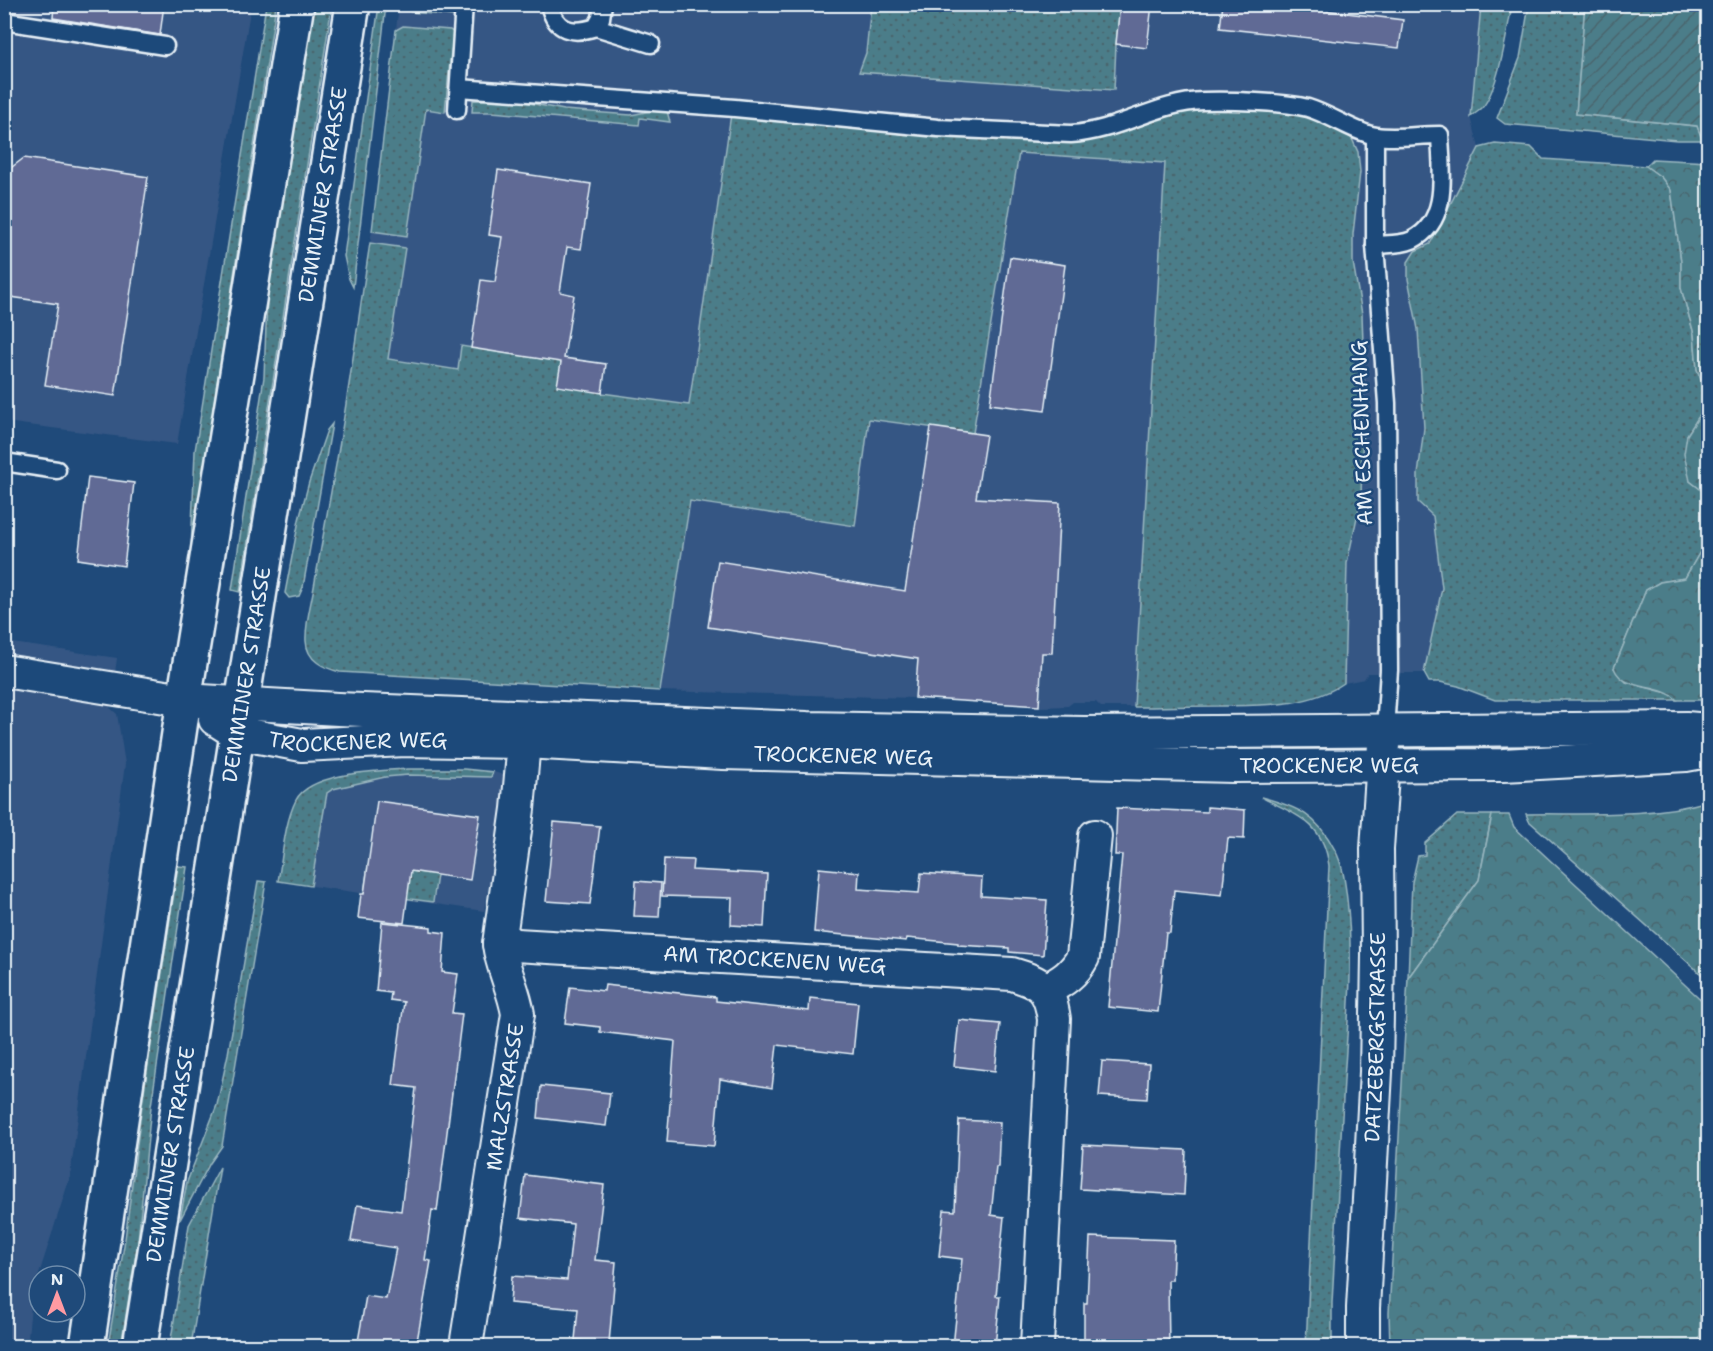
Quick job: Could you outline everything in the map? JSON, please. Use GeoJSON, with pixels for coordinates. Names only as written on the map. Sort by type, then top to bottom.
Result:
{"type":"FeatureCollection","features":[{"type":"Feature","properties":{"kind":"main road"},"geometry":{"type":"LineString","coordinates":[[87,1347],[184,700],[297,4]]}},
{"type":"Feature","properties":{"kind":"main road","name":"DEMMINER STRASSE"},"geometry":{"type":"LineString","coordinates":[[140,1347],[353,4]]}},
{"type":"Feature","properties":{"kind":"street"},"geometry":{"type":"LineString","coordinates":[[4,671],[184,700]]}},
{"type":"Feature","properties":{"kind":"street","name":"TROCKENER WEG"},"geometry":{"type":"LineString","coordinates":[[184,700],[240,718],[302,746],[405,740],[524,742],[723,753],[1233,766],[1503,765],[1686,755],[1708,751]]}},
{"type":"Feature","properties":{"kind":"street","name":"TROCKENER WEG"},"geometry":{"type":"LineString","coordinates":[[240,718],[408,712],[969,732],[1084,733],[1686,728],[1708,730]]}},
{"type":"Feature","properties":{"kind":"street","name":"DATZEBERGSTRASSE"},"geometry":{"type":"LineString","coordinates":[[1363,1347],[1363,1308],[1376,1072],[1377,849],[1385,730]]}},
{"type":"Feature","properties":{"kind":"street","name":"MALZSTRASSE"},"geometry":{"type":"LineString","coordinates":[[466,1347],[518,1014],[515,997],[501,959],[499,944],[518,809],[524,742]]}},
{"type":"Feature","properties":{"kind":"street"},"geometry":{"type":"LineString","coordinates":[[1037,1347],[1054,1019],[1052,1003],[1046,990],[1066,980],[1083,957],[1095,836]]}},
{"type":"Feature","properties":{"kind":"street","name":"AM TROCKENEN WEG"},"geometry":{"type":"LineString","coordinates":[[499,944],[1012,974],[1035,981],[1046,990]]}},
{"type":"Feature","properties":{"kind":"lane"},"geometry":{"type":"LineString","coordinates":[[457,110],[464,4]]}},
{"type":"Feature","properties":{"kind":"lane"},"geometry":{"type":"LineString","coordinates":[[549,4],[554,19],[562,28],[574,31],[596,27],[651,44]]}},
{"type":"Feature","properties":{"kind":"lane"},"geometry":{"type":"LineString","coordinates":[[596,27],[601,18],[603,4]]}},
{"type":"Feature","properties":{"kind":"lane"},"geometry":{"type":"LineString","coordinates":[[4,21],[165,45]]}},
{"type":"Feature","properties":{"kind":"lane"},"geometry":{"type":"LineString","coordinates":[[459,88],[735,108],[938,128],[1071,134],[1089,133],[1119,125],[1178,104],[1233,101],[1308,109],[1375,136],[1440,135],[1442,181],[1438,208],[1426,229],[1404,243],[1375,245]]}},
{"type":"Feature","properties":{"kind":"lane","name":"AM ESCHENHANG"},"geometry":{"type":"LineString","coordinates":[[1375,136],[1375,245],[1387,403],[1389,670],[1385,730]]}},
{"type":"Feature","properties":{"kind":"lane"},"geometry":{"type":"LineString","coordinates":[[4,462],[57,470]]}},
{"type":"Feature","properties":{"kind":"shaded area"},"geometry":{"type":"Polygon","coordinates":[[[5,5],[251,5],[177,444],[5,422],[5,5]]]}},
{"type":"Feature","properties":{"kind":"shaded area"},"geometry":{"type":"Polygon","coordinates":[[[399,5],[1481,5],[1471,107],[1471,117],[1479,148],[1430,244],[1415,251],[1408,279],[1418,329],[1424,428],[1418,475],[1433,516],[1442,588],[1424,673],[1368,673],[1364,679],[1344,683],[1331,692],[1300,701],[1255,705],[1101,707],[1096,702],[1073,702],[1068,706],[1039,707],[915,698],[660,691],[340,672],[325,668],[308,652],[306,641],[311,602],[343,433],[345,404],[372,231],[399,5]]]}},
{"type":"Feature","properties":{"kind":"shaded area"},"geometry":{"type":"Polygon","coordinates":[[[5,642],[117,658],[110,708],[117,714],[125,764],[70,1177],[42,1264],[27,1264],[27,1324],[29,1324],[27,1346],[5,1346],[5,642]]]}},
{"type":"Feature","properties":{"kind":"shaded area"},"geometry":{"type":"Polygon","coordinates":[[[408,769],[491,771],[509,777],[484,911],[278,881],[290,816],[303,791],[325,780],[364,773],[408,769]]]}},
{"type":"Feature","properties":{"kind":"green space"},"geometry":{"type":"Polygon","coordinates":[[[266,5],[276,5],[191,551],[195,451],[266,5]]]}},
{"type":"Feature","properties":{"kind":"green space"},"geometry":{"type":"Polygon","coordinates":[[[312,5],[332,5],[240,592],[232,590],[264,377],[267,300],[312,5]]]}},
{"type":"Feature","properties":{"kind":"green space"},"geometry":{"type":"Polygon","coordinates":[[[379,5],[386,5],[353,287],[344,256],[379,5]]]}},
{"type":"Feature","properties":{"kind":"green space"},"geometry":{"type":"Polygon","coordinates":[[[399,5],[454,5],[453,16],[411,12],[399,5]]]}},
{"type":"Feature","properties":{"kind":"green space"},"geometry":{"type":"Polygon","coordinates":[[[871,5],[1120,5],[1114,90],[859,72],[866,53],[871,5]]]}},
{"type":"Feature","properties":{"kind":"green space"},"geometry":{"type":"Polygon","coordinates":[[[1481,5],[1512,5],[1502,59],[1493,87],[1482,108],[1471,117],[1481,5]]]}},
{"type":"Feature","properties":{"kind":"green space"},"geometry":{"type":"Polygon","coordinates":[[[1529,5],[1585,5],[1576,114],[1697,126],[1703,140],[1677,140],[1505,124],[1497,118],[1520,58],[1529,5]]]}},
{"type":"Feature","properties":{"kind":"green space"},"geometry":{"type":"Polygon","coordinates":[[[1585,5],[1708,5],[1708,155],[1697,126],[1576,114],[1585,5]]]}},
{"type":"Feature","properties":{"kind":"green space"},"geometry":{"type":"Polygon","coordinates":[[[403,26],[450,30],[455,34],[451,51],[445,112],[426,109],[407,236],[372,231],[396,30],[403,26]]]}},
{"type":"Feature","properties":{"kind":"green space"},"geometry":{"type":"Polygon","coordinates":[[[473,100],[519,101],[564,110],[631,115],[656,110],[667,111],[670,122],[640,118],[639,125],[472,112],[473,100]]]}},
{"type":"Feature","properties":{"kind":"green space"},"geometry":{"type":"Polygon","coordinates":[[[1231,107],[1304,114],[1343,130],[1352,139],[1358,152],[1360,172],[1353,234],[1353,262],[1362,314],[1364,372],[1361,499],[1347,563],[1344,683],[1315,697],[1283,703],[1250,706],[1134,707],[1165,163],[1019,153],[973,433],[869,419],[855,526],[690,501],[660,691],[340,672],[322,666],[309,654],[306,641],[307,621],[342,430],[370,243],[405,248],[388,359],[458,370],[461,346],[561,362],[602,393],[689,405],[731,114],[1066,141],[1091,140],[1125,132],[1178,112],[1231,107]]]}},
{"type":"Feature","properties":{"kind":"green space"},"geometry":{"type":"Polygon","coordinates":[[[1495,144],[1531,147],[1543,159],[1646,166],[1661,177],[1671,190],[1681,261],[1681,288],[1694,334],[1697,369],[1707,395],[1703,410],[1687,435],[1690,481],[1708,495],[1708,538],[1685,578],[1660,582],[1646,590],[1614,668],[1626,682],[1671,694],[1677,700],[1495,700],[1458,686],[1429,682],[1424,673],[1442,588],[1433,516],[1418,502],[1418,475],[1424,428],[1418,329],[1408,279],[1408,262],[1415,251],[1430,244],[1479,148],[1495,144]]]}},
{"type":"Feature","properties":{"kind":"green space"},"geometry":{"type":"Polygon","coordinates":[[[1653,159],[1708,162],[1708,495],[1690,481],[1684,454],[1687,435],[1703,410],[1707,395],[1697,369],[1694,334],[1681,288],[1681,261],[1671,190],[1661,177],[1646,166],[1653,159]]]}},
{"type":"Feature","properties":{"kind":"green space"},"geometry":{"type":"Polygon","coordinates":[[[332,424],[303,587],[299,596],[289,598],[285,593],[299,520],[309,482],[327,430],[332,424]]]}},
{"type":"Feature","properties":{"kind":"green space"},"geometry":{"type":"Polygon","coordinates":[[[1708,538],[1708,700],[1677,700],[1670,694],[1626,681],[1614,668],[1646,590],[1660,582],[1685,578],[1708,538]]]}},
{"type":"Feature","properties":{"kind":"green space"},"geometry":{"type":"Polygon","coordinates":[[[464,769],[493,772],[491,777],[408,775],[385,777],[333,789],[327,793],[311,886],[278,881],[289,819],[296,800],[304,791],[331,778],[364,772],[464,769]]]}},
{"type":"Feature","properties":{"kind":"green space"},"geometry":{"type":"Polygon","coordinates":[[[1261,797],[1296,809],[1321,828],[1338,856],[1346,893],[1350,944],[1350,990],[1332,1303],[1332,1346],[1306,1346],[1329,866],[1326,851],[1315,830],[1297,815],[1261,797]]]}},
{"type":"Feature","properties":{"kind":"green space"},"geometry":{"type":"Polygon","coordinates":[[[1708,801],[1708,980],[1529,821],[1526,814],[1641,812],[1708,801]]]}},
{"type":"Feature","properties":{"kind":"green space"},"geometry":{"type":"Polygon","coordinates":[[[1457,815],[1492,815],[1479,880],[1408,978],[1412,882],[1418,856],[1425,855],[1425,843],[1457,815]]]}},
{"type":"Feature","properties":{"kind":"green space"},"geometry":{"type":"Polygon","coordinates":[[[1492,815],[1509,815],[1514,827],[1708,1006],[1708,1270],[1700,1282],[1700,1346],[1390,1346],[1389,1313],[1408,978],[1479,880],[1492,815]]]}},
{"type":"Feature","properties":{"kind":"green space"},"geometry":{"type":"Polygon","coordinates":[[[368,865],[437,875],[433,902],[364,893],[368,865]]]}},
{"type":"Feature","properties":{"kind":"green space"},"geometry":{"type":"Polygon","coordinates":[[[178,866],[187,867],[151,1106],[138,1241],[121,1346],[108,1346],[125,1239],[142,1105],[178,866]]]}},
{"type":"Feature","properties":{"kind":"green space"},"geometry":{"type":"Polygon","coordinates":[[[258,881],[266,882],[222,1146],[210,1163],[180,1220],[187,1182],[217,1105],[258,881]]]}},
{"type":"Feature","properties":{"kind":"green space"},"geometry":{"type":"Polygon","coordinates":[[[220,1167],[191,1346],[170,1346],[189,1225],[220,1167]]]}},
{"type":"Feature","properties":{"kind":"green space"},"geometry":{"type":"Polygon","coordinates":[[[1708,1270],[1708,1346],[1700,1346],[1700,1282],[1708,1270]]]}},
{"type":"Feature","properties":{"kind":"building"},"geometry":{"type":"Polygon","coordinates":[[[54,4],[164,4],[160,35],[53,18],[54,4]]]}},
{"type":"Feature","properties":{"kind":"building"},"geometry":{"type":"Polygon","coordinates":[[[1120,4],[1152,4],[1147,48],[1116,44],[1120,4]]]}},
{"type":"Feature","properties":{"kind":"building"},"geometry":{"type":"Polygon","coordinates":[[[1223,4],[1299,4],[1299,7],[1403,20],[1399,48],[1220,28],[1223,4]]]}},
{"type":"Feature","properties":{"kind":"building"},"geometry":{"type":"Polygon","coordinates":[[[24,158],[148,177],[115,396],[45,385],[58,304],[4,296],[4,173],[24,158]]]}},
{"type":"Feature","properties":{"kind":"building"},"geometry":{"type":"Polygon","coordinates":[[[498,170],[591,184],[581,249],[567,247],[560,292],[574,295],[564,358],[606,364],[602,393],[557,386],[561,362],[471,348],[481,280],[495,282],[502,237],[489,235],[498,170]]]}},
{"type":"Feature","properties":{"kind":"building"},"geometry":{"type":"Polygon","coordinates":[[[1010,257],[1065,265],[1045,411],[990,404],[1010,257]]]}},
{"type":"Feature","properties":{"kind":"building"},"geometry":{"type":"Polygon","coordinates":[[[931,427],[986,435],[976,498],[1060,503],[1052,653],[1042,653],[1039,706],[915,698],[918,659],[708,627],[718,561],[905,591],[931,427]]]}},
{"type":"Feature","properties":{"kind":"building"},"geometry":{"type":"Polygon","coordinates":[[[88,477],[134,483],[124,566],[78,559],[88,477]]]}},
{"type":"Feature","properties":{"kind":"building"},"geometry":{"type":"Polygon","coordinates":[[[377,801],[480,815],[470,880],[411,871],[404,923],[358,918],[361,894],[364,894],[377,801]]]}},
{"type":"Feature","properties":{"kind":"building"},"geometry":{"type":"Polygon","coordinates":[[[1207,807],[1245,810],[1244,839],[1228,838],[1222,895],[1174,890],[1170,933],[1166,933],[1158,1012],[1108,1007],[1122,855],[1115,855],[1117,808],[1207,812],[1207,807]]]}},
{"type":"Feature","properties":{"kind":"building"},"geometry":{"type":"Polygon","coordinates":[[[554,822],[600,826],[590,904],[546,901],[554,822]]]}},
{"type":"Feature","properties":{"kind":"building"},"geometry":{"type":"Polygon","coordinates":[[[664,859],[693,860],[692,870],[767,874],[764,927],[731,925],[732,898],[662,896],[664,859]]]}},
{"type":"Feature","properties":{"kind":"building"},"geometry":{"type":"Polygon","coordinates":[[[819,868],[859,872],[858,889],[919,893],[921,873],[982,877],[981,896],[1047,900],[1043,955],[1009,952],[1009,948],[814,932],[819,868]]]}},
{"type":"Feature","properties":{"kind":"building"},"geometry":{"type":"Polygon","coordinates":[[[636,881],[661,883],[659,917],[634,916],[636,881]]]}},
{"type":"Feature","properties":{"kind":"building"},"geometry":{"type":"Polygon","coordinates":[[[382,922],[431,927],[431,931],[445,933],[442,972],[458,974],[452,1013],[462,1014],[437,1211],[432,1210],[425,1260],[431,1261],[416,1347],[357,1347],[366,1296],[386,1299],[396,1248],[351,1241],[357,1205],[401,1211],[416,1088],[393,1085],[404,1002],[390,1000],[391,993],[376,991],[382,922]]]}},
{"type":"Feature","properties":{"kind":"building"},"geometry":{"type":"Polygon","coordinates":[[[605,985],[716,997],[716,1001],[809,1011],[810,998],[858,1003],[853,1054],[777,1045],[772,1088],[720,1079],[714,1146],[667,1142],[675,1041],[600,1032],[600,1027],[565,1023],[570,987],[604,991],[605,985]]]}},
{"type":"Feature","properties":{"kind":"building"},"geometry":{"type":"Polygon","coordinates":[[[959,1020],[1000,1024],[995,1071],[954,1066],[959,1020]]]}},
{"type":"Feature","properties":{"kind":"building"},"geometry":{"type":"Polygon","coordinates":[[[1102,1061],[1149,1064],[1147,1099],[1099,1096],[1102,1061]]]}},
{"type":"Feature","properties":{"kind":"building"},"geometry":{"type":"Polygon","coordinates":[[[541,1086],[610,1093],[606,1126],[538,1118],[541,1086]]]}},
{"type":"Feature","properties":{"kind":"building"},"geometry":{"type":"Polygon","coordinates":[[[959,1120],[1000,1122],[998,1167],[996,1167],[991,1215],[1004,1217],[996,1296],[1000,1296],[995,1347],[953,1347],[962,1259],[939,1256],[944,1210],[955,1211],[959,1120]]]}},
{"type":"Feature","properties":{"kind":"building"},"geometry":{"type":"Polygon","coordinates":[[[1083,1145],[1186,1150],[1184,1195],[1080,1189],[1083,1145]]]}},
{"type":"Feature","properties":{"kind":"building"},"geometry":{"type":"Polygon","coordinates":[[[525,1175],[604,1185],[595,1260],[616,1262],[609,1343],[575,1340],[578,1309],[510,1303],[512,1276],[567,1280],[573,1224],[520,1218],[525,1175]]]}},
{"type":"Feature","properties":{"kind":"building"},"geometry":{"type":"Polygon","coordinates":[[[1090,1237],[1174,1240],[1172,1280],[1168,1280],[1169,1347],[1084,1347],[1084,1303],[1087,1303],[1090,1237]]]}}]}
